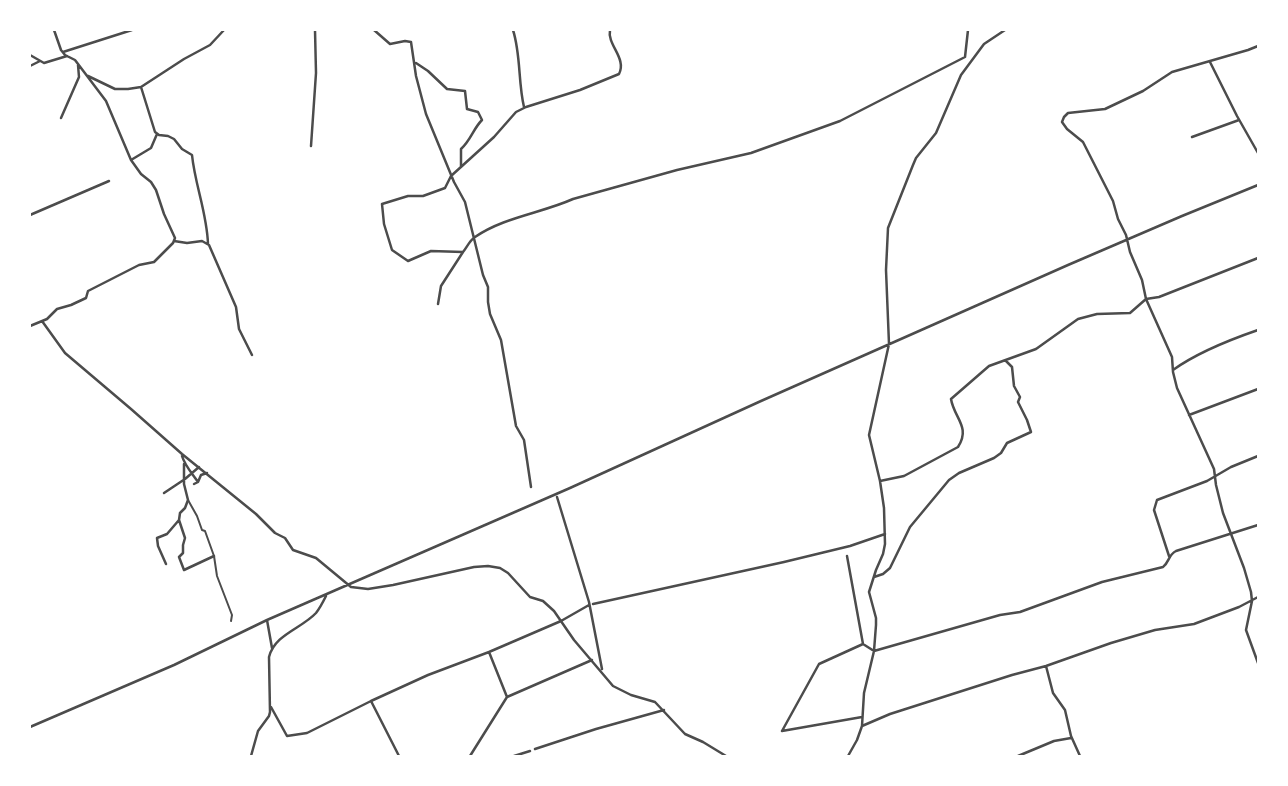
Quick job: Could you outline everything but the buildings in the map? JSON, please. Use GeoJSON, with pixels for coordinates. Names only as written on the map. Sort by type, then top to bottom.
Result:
{"type":"FeatureCollection","features":[{"type":"Feature","properties":{"kind":"street"},"geometry":{"type":"LineString","coordinates":[[30,326],[48,319],[57,308],[71,305],[86,298],[88,291],[95,287],[139,265],[154,262],[174,241],[174,233],[164,214],[156,190],[131,160],[106,101],[78,63],[63,52],[54,30]]}},
{"type":"Feature","properties":{"kind":"street"},"geometry":{"type":"LineString","coordinates":[[63,52],[132,30]]}},
{"type":"Feature","properties":{"kind":"street"},"geometry":{"type":"LineString","coordinates":[[87,76],[116,89],[140,87],[210,45],[224,30]]}},
{"type":"Feature","properties":{"kind":"street"},"geometry":{"type":"LineString","coordinates":[[311,146],[316,73],[315,30]]}},
{"type":"Feature","properties":{"kind":"street"},"geometry":{"type":"LineString","coordinates":[[374,30],[390,44],[405,41],[411,42],[416,76],[426,114],[451,176],[466,202],[483,275],[488,287],[490,314],[501,340],[516,426],[524,440],[531,487]]}},
{"type":"Feature","properties":{"kind":"street"},"geometry":{"type":"LineString","coordinates":[[513,30],[517,42],[519,81],[524,108]]}},
{"type":"Feature","properties":{"kind":"street"},"geometry":{"type":"LineString","coordinates":[[463,252],[431,252],[408,261],[392,250],[384,224],[382,204],[408,196],[423,196],[445,188],[451,176],[494,137],[516,112],[619,74],[621,62],[610,36],[610,30]]}},
{"type":"Feature","properties":{"kind":"street"},"geometry":{"type":"LineString","coordinates":[[438,304],[441,286],[474,237],[501,224],[573,199],[677,170],[751,153],[840,121],[965,57],[968,30]]}},
{"type":"Feature","properties":{"kind":"street"},"geometry":{"type":"LineString","coordinates":[[848,756],[862,726],[867,680],[874,651],[876,618],[869,592],[883,554],[885,534],[880,481],[869,435],[889,344],[886,270],[888,228],[916,158],[936,133],[961,74],[984,44],[1005,30]]}},
{"type":"Feature","properties":{"kind":"street"},"geometry":{"type":"LineString","coordinates":[[1258,46],[1168,74],[1143,91],[1115,106],[1100,110],[1068,113],[1064,117],[1063,124],[1083,142],[1114,204],[1130,252],[1142,280],[1146,299],[1172,357],[1177,388],[1213,466],[1223,513],[1247,578],[1252,601],[1246,630],[1258,663]]}},
{"type":"Feature","properties":{"kind":"street"},"geometry":{"type":"LineString","coordinates":[[30,55],[45,63],[67,56]]}},
{"type":"Feature","properties":{"kind":"street"},"geometry":{"type":"LineString","coordinates":[[30,66],[40,61]]}},
{"type":"Feature","properties":{"kind":"street"},"geometry":{"type":"LineString","coordinates":[[1210,62],[1258,153]]}},
{"type":"Feature","properties":{"kind":"street"},"geometry":{"type":"LineString","coordinates":[[61,118],[80,77],[78,63]]}},
{"type":"Feature","properties":{"kind":"street"},"geometry":{"type":"LineString","coordinates":[[416,63],[433,75],[447,89],[465,91],[467,109],[478,112],[482,120],[476,126],[469,142],[460,148],[461,167]]}},
{"type":"Feature","properties":{"kind":"street"},"geometry":{"type":"LineString","coordinates":[[140,87],[150,120],[157,134],[174,139],[182,149],[192,154],[192,165],[205,209],[208,244],[236,306],[239,329],[252,356]]}},
{"type":"Feature","properties":{"kind":"street"},"geometry":{"type":"LineString","coordinates":[[1192,137],[1239,120]]}},
{"type":"Feature","properties":{"kind":"street"},"geometry":{"type":"LineString","coordinates":[[131,160],[151,148],[157,134]]}},
{"type":"Feature","properties":{"kind":"street"},"geometry":{"type":"LineString","coordinates":[[30,215],[109,181]]}},
{"type":"Feature","properties":{"kind":"street"},"geometry":{"type":"LineString","coordinates":[[30,727],[174,665],[267,620],[570,488],[889,344],[1182,216],[1258,186]]}},
{"type":"Feature","properties":{"kind":"street"},"geometry":{"type":"LineString","coordinates":[[174,241],[184,243],[202,241],[208,244]]}},
{"type":"Feature","properties":{"kind":"street"},"geometry":{"type":"LineString","coordinates":[[880,481],[904,476],[958,447],[963,438],[963,430],[951,399],[968,386],[986,368],[1036,350],[1083,317],[1097,314],[1130,313],[1146,299],[1159,297],[1258,258]]}},
{"type":"Feature","properties":{"kind":"street"},"geometry":{"type":"LineString","coordinates":[[31,320],[36,323]]}},
{"type":"Feature","properties":{"kind":"street"},"geometry":{"type":"LineString","coordinates":[[42,322],[65,353],[182,454],[256,514],[275,533],[285,538],[293,550],[316,558],[348,586],[360,589],[377,588],[474,567],[488,566],[500,568],[508,573],[526,594],[547,604],[554,611],[613,686],[631,695],[652,700],[664,710],[685,734],[726,756]]}},
{"type":"Feature","properties":{"kind":"street"},"geometry":{"type":"LineString","coordinates":[[1173,370],[1186,360],[1245,333],[1258,330]]}},
{"type":"Feature","properties":{"kind":"street"},"geometry":{"type":"LineString","coordinates":[[873,577],[883,574],[890,568],[910,527],[949,480],[960,472],[992,460],[999,455],[1008,443],[1031,433],[1018,402],[1020,397],[1014,386],[1013,370],[1006,361]]}},
{"type":"Feature","properties":{"kind":"street"},"geometry":{"type":"LineString","coordinates":[[1189,415],[1258,389]]}},
{"type":"Feature","properties":{"kind":"street"},"geometry":{"type":"LineString","coordinates":[[182,454],[184,484],[188,500],[202,530],[205,531],[214,556],[217,576],[232,616],[231,620]]}},
{"type":"Feature","properties":{"kind":"street"},"geometry":{"type":"LineString","coordinates":[[1169,556],[1154,510],[1156,502],[1161,497],[1207,481],[1258,456]]}},
{"type":"Feature","properties":{"kind":"street"},"geometry":{"type":"LineString","coordinates":[[184,464],[190,469],[196,483],[201,475],[206,473]]}},
{"type":"Feature","properties":{"kind":"street"},"geometry":{"type":"LineString","coordinates":[[164,493],[199,467]]}},
{"type":"Feature","properties":{"kind":"street"},"geometry":{"type":"LineString","coordinates":[[557,497],[592,605],[602,669]]}},
{"type":"Feature","properties":{"kind":"street"},"geometry":{"type":"LineString","coordinates":[[188,500],[185,508],[180,513],[179,520],[186,538],[183,545],[183,553],[179,557],[184,570],[214,556]]}},
{"type":"Feature","properties":{"kind":"street"},"geometry":{"type":"LineString","coordinates":[[166,564],[158,546],[157,538],[167,534],[179,520]]}},
{"type":"Feature","properties":{"kind":"street"},"geometry":{"type":"LineString","coordinates":[[862,644],[874,651],[991,618],[1020,612],[1102,582],[1163,567],[1169,556],[1176,551],[1258,525]]}},
{"type":"Feature","properties":{"kind":"street"},"geometry":{"type":"LineString","coordinates":[[271,707],[287,736],[306,733],[428,675],[489,652],[561,621],[592,605],[784,562],[850,546],[885,534]]}},
{"type":"Feature","properties":{"kind":"street"},"geometry":{"type":"LineString","coordinates":[[847,556],[862,644]]}},
{"type":"Feature","properties":{"kind":"street"},"geometry":{"type":"LineString","coordinates":[[251,756],[258,732],[269,716],[271,707],[269,657],[272,648],[284,635],[316,613],[327,595]]}},
{"type":"Feature","properties":{"kind":"street"},"geometry":{"type":"LineString","coordinates":[[862,726],[925,702],[1046,666],[1111,643],[1155,630],[1194,624],[1258,597]]}},
{"type":"Feature","properties":{"kind":"street"},"geometry":{"type":"LineString","coordinates":[[267,620],[272,648]]}},
{"type":"Feature","properties":{"kind":"street"},"geometry":{"type":"LineString","coordinates":[[862,644],[819,664],[782,731],[862,718]]}},
{"type":"Feature","properties":{"kind":"street"},"geometry":{"type":"LineString","coordinates":[[489,652],[508,697]]}},
{"type":"Feature","properties":{"kind":"street"},"geometry":{"type":"LineString","coordinates":[[470,756],[508,697],[592,660]]}},
{"type":"Feature","properties":{"kind":"street"},"geometry":{"type":"LineString","coordinates":[[1046,666],[1053,693],[1065,710],[1071,738],[1080,756]]}},
{"type":"Feature","properties":{"kind":"street"},"geometry":{"type":"LineString","coordinates":[[371,701],[399,756]]}},
{"type":"Feature","properties":{"kind":"street"},"geometry":{"type":"LineString","coordinates":[[535,749],[664,710]]}},
{"type":"Feature","properties":{"kind":"street"},"geometry":{"type":"LineString","coordinates":[[1018,756],[1054,741],[1071,738]]}},
{"type":"Feature","properties":{"kind":"street"},"geometry":{"type":"LineString","coordinates":[[514,756],[530,751]]}}]}
